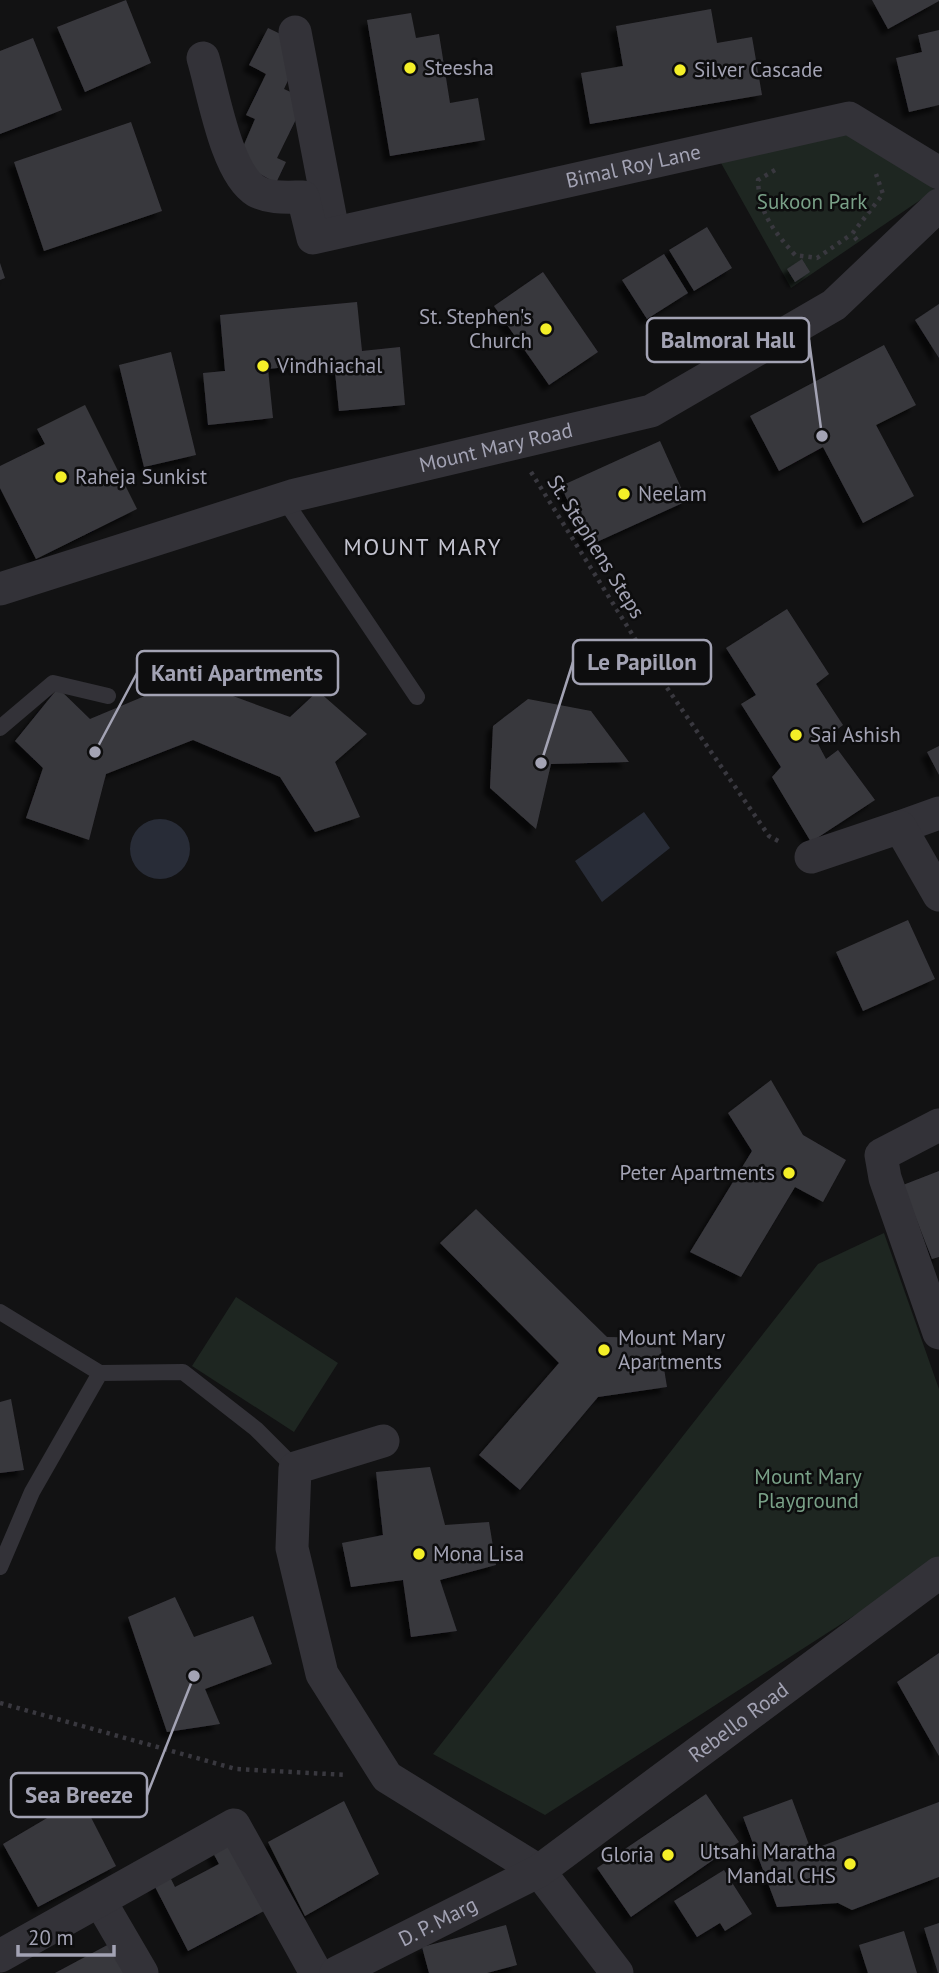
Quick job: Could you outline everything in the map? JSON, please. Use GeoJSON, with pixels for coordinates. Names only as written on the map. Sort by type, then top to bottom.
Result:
{"type":"FeatureCollection","features":[{"type":"Feature","properties":{"kind":"street"},"geometry":{"type":"LineString","coordinates":[[203,58],[239,174],[256,191],[269,197],[315,196],[295,32]]}},
{"type":"Feature","properties":{"kind":"street","name":"Bimal Roy Lane"},"geometry":{"type":"LineString","coordinates":[[315,196],[323,235],[849,118],[939,173]]}},
{"type":"Feature","properties":{"kind":"street","name":"Mount Mary Road"},"geometry":{"type":"LineString","coordinates":[[3,580],[284,498],[652,411],[834,305],[939,205]]}},
{"type":"Feature","properties":{"kind":"street"},"geometry":{"type":"LineString","coordinates":[[811,858],[939,813]]}},
{"type":"Feature","properties":{"kind":"street"},"geometry":{"type":"LineString","coordinates":[[900,827],[939,895]]}},
{"type":"Feature","properties":{"kind":"street"},"geometry":{"type":"LineString","coordinates":[[936,1315],[885,1178],[881,1155],[939,1125]]}},
{"type":"Feature","properties":{"kind":"street"},"geometry":{"type":"LineString","coordinates":[[383,1441],[295,1468],[292,1548],[322,1674],[387,1777],[539,1871],[617,1973]]}},
{"type":"Feature","properties":{"kind":"street","name":"Rebello Road"},"geometry":{"type":"LineString","coordinates":[[539,1871],[939,1573]]}},
{"type":"Feature","properties":{"kind":"street"},"geometry":{"type":"LineString","coordinates":[[0,1956],[234,1825],[316,1973]]}},
{"type":"Feature","properties":{"kind":"street","name":"D. P. Marg"},"geometry":{"type":"LineString","coordinates":[[336,1973],[539,1871]]}},
{"type":"Feature","properties":{"kind":"street"},"geometry":{"type":"LineString","coordinates":[[100,1901],[142,1973]]}},
{"type":"Feature","properties":{"kind":"lane"},"geometry":{"type":"LineString","coordinates":[[284,498],[416,697]]}},
{"type":"Feature","properties":{"kind":"lane"},"geometry":{"type":"LineString","coordinates":[[0,728],[53,683],[108,696]]}},
{"type":"Feature","properties":{"kind":"lane"},"geometry":{"type":"LineString","coordinates":[[0,1312],[100,1373],[183,1372],[256,1429],[295,1468]]}},
{"type":"Feature","properties":{"kind":"lane"},"geometry":{"type":"LineString","coordinates":[[0,1567],[32,1492],[100,1373]]}},
{"type":"Feature","properties":{"kind":"path"},"geometry":{"type":"LineString","coordinates":[[780,166],[758,180],[759,199],[767,224],[795,255],[817,258],[852,234],[883,194],[875,173],[866,166]]}},
{"type":"Feature","properties":{"kind":"path"},"geometry":{"type":"LineString","coordinates":[[852,234],[860,243]]}},
{"type":"Feature","properties":{"kind":"path","name":"St. Stephens Steps"},"geometry":{"type":"LineString","coordinates":[[513,444],[652,666],[769,836],[811,858]]}},
{"type":"Feature","properties":{"kind":"path"},"geometry":{"type":"LineString","coordinates":[[0,1703],[236,1769],[387,1777]]}},
{"type":"Feature","properties":{"kind":"green space","name":"Sukoon Park"},"geometry":{"type":"Polygon","coordinates":[[[850,126],[935,190],[791,288],[721,163],[850,126]]]}},
{"type":"Feature","properties":{"kind":"green space","name":"Mount Mary Playground"},"geometry":{"type":"Polygon","coordinates":[[[884,1233],[939,1389],[939,1561],[545,1815],[433,1754],[818,1264],[884,1233]]]}},
{"type":"Feature","properties":{"kind":"green space"},"geometry":{"type":"Polygon","coordinates":[[[236,1297],[338,1363],[294,1432],[192,1366],[236,1297]]]}},
{"type":"Feature","properties":{"kind":"shaded area"},"geometry":{"type":"Polygon","coordinates":[[[644,812],[670,848],[602,902],[575,861],[644,812]]]}},
{"type":"Feature","properties":{"kind":"shaded area"},"geometry":{"type":"Polygon","coordinates":[[[160,819],[177,824],[185,832],[190,849],[185,866],[177,874],[160,879],[143,874],[135,866],[130,849],[135,832],[143,824],[160,819]]]}},
{"type":"Feature","properties":{"kind":"building"},"geometry":{"type":"Polygon","coordinates":[[[126,0],[151,63],[85,92],[57,27],[126,0]]]}},
{"type":"Feature","properties":{"kind":"building"},"geometry":{"type":"Polygon","coordinates":[[[872,0],[939,0],[939,1],[888,29],[872,0]]]}},
{"type":"Feature","properties":{"kind":"building","name":"Silver Cascade"},"geometry":{"type":"Polygon","coordinates":[[[711,9],[717,43],[752,37],[762,95],[590,124],[581,73],[623,66],[616,26],[711,9]]]}},
{"type":"Feature","properties":{"kind":"building","name":"Steesha"},"geometry":{"type":"Polygon","coordinates":[[[411,13],[416,38],[439,34],[450,103],[478,98],[485,140],[390,156],[367,20],[411,13]]]}},
{"type":"Feature","properties":{"kind":"building"},"geometry":{"type":"Polygon","coordinates":[[[268,28],[295,41],[297,61],[284,89],[306,99],[277,158],[286,162],[276,183],[237,161],[255,119],[246,115],[266,74],[249,65],[268,28]]]}},
{"type":"Feature","properties":{"kind":"building"},"geometry":{"type":"Polygon","coordinates":[[[939,30],[939,105],[909,112],[896,58],[922,52],[918,35],[939,30]]]}},
{"type":"Feature","properties":{"kind":"building"},"geometry":{"type":"Polygon","coordinates":[[[33,38],[62,110],[0,134],[0,51],[33,38]]]}},
{"type":"Feature","properties":{"kind":"building"},"geometry":{"type":"Polygon","coordinates":[[[131,122],[162,211],[44,251],[14,162],[131,122]]]}},
{"type":"Feature","properties":{"kind":"building"},"geometry":{"type":"Polygon","coordinates":[[[707,227],[732,268],[694,291],[669,250],[707,227]]]}},
{"type":"Feature","properties":{"kind":"building"},"geometry":{"type":"Polygon","coordinates":[[[664,254],[688,293],[647,319],[622,280],[664,254]]]}},
{"type":"Feature","properties":{"kind":"building"},"geometry":{"type":"Polygon","coordinates":[[[802,259],[810,272],[795,282],[787,269],[802,259]]]}},
{"type":"Feature","properties":{"kind":"building"},"geometry":{"type":"Polygon","coordinates":[[[0,263],[5,278],[0,280],[0,263]]]}},
{"type":"Feature","properties":{"kind":"building","name":"St. Stephen's Church"},"geometry":{"type":"Polygon","coordinates":[[[543,272],[598,352],[549,385],[494,306],[543,272]]]}},
{"type":"Feature","properties":{"kind":"building","name":"Vindhiachal"},"geometry":{"type":"Polygon","coordinates":[[[357,302],[362,351],[400,347],[405,405],[339,411],[334,362],[268,369],[273,418],[208,425],[203,373],[225,371],[220,315],[357,302]]]}},
{"type":"Feature","properties":{"kind":"building"},"geometry":{"type":"Polygon","coordinates":[[[939,304],[939,358],[915,320],[939,304]]]}},
{"type":"Feature","properties":{"kind":"building"},"geometry":{"type":"Polygon","coordinates":[[[884,345],[916,405],[876,425],[914,496],[863,523],[823,447],[779,471],[750,416],[884,345]]]}},
{"type":"Feature","properties":{"kind":"building"},"geometry":{"type":"Polygon","coordinates":[[[171,352],[196,455],[144,467],[119,365],[171,352]]]}},
{"type":"Feature","properties":{"kind":"building","name":"Raheja Sunkist"},"geometry":{"type":"Polygon","coordinates":[[[85,405],[137,509],[36,559],[0,488],[0,466],[45,444],[37,429],[85,405]]]}},
{"type":"Feature","properties":{"kind":"building","name":"Neelam"},"geometry":{"type":"Polygon","coordinates":[[[660,441],[687,501],[588,546],[561,486],[660,441]]]}},
{"type":"Feature","properties":{"kind":"building","name":"Sai Ashish"},"geometry":{"type":"Polygon","coordinates":[[[787,609],[829,674],[816,684],[843,725],[818,744],[826,759],[838,750],[875,800],[811,842],[772,777],[781,767],[741,704],[756,695],[726,648],[787,609]]]}},
{"type":"Feature","properties":{"kind":"building"},"geometry":{"type":"Polygon","coordinates":[[[218,651],[222,692],[290,717],[318,691],[367,734],[335,762],[360,817],[315,832],[280,777],[193,740],[106,774],[89,840],[26,818],[43,768],[15,741],[58,688],[90,719],[159,690],[152,652],[218,651]]]}},
{"type":"Feature","properties":{"kind":"building"},"geometry":{"type":"Polygon","coordinates":[[[528,699],[591,711],[629,762],[551,764],[536,829],[490,788],[493,726],[528,699]]]}},
{"type":"Feature","properties":{"kind":"building"},"geometry":{"type":"Polygon","coordinates":[[[939,746],[939,775],[927,752],[939,746]]]}},
{"type":"Feature","properties":{"kind":"building"},"geometry":{"type":"Polygon","coordinates":[[[908,920],[935,979],[863,1011],[836,952],[908,920]]]}},
{"type":"Feature","properties":{"kind":"building","name":"Peter Apartments"},"geometry":{"type":"Polygon","coordinates":[[[771,1080],[803,1135],[846,1160],[823,1202],[795,1187],[741,1277],[690,1252],[752,1151],[728,1113],[771,1080]]]}},
{"type":"Feature","properties":{"kind":"building"},"geometry":{"type":"Polygon","coordinates":[[[939,1171],[939,1257],[932,1259],[903,1185],[939,1171]]]}},
{"type":"Feature","properties":{"kind":"building","name":"Mount Mary Apartments"},"geometry":{"type":"Polygon","coordinates":[[[476,1209],[607,1337],[659,1338],[667,1387],[598,1397],[520,1490],[479,1455],[559,1363],[440,1243],[476,1209]]]}},
{"type":"Feature","properties":{"kind":"building"},"geometry":{"type":"Polygon","coordinates":[[[11,1399],[24,1470],[0,1473],[0,1402],[11,1399]]]}},
{"type":"Feature","properties":{"kind":"building","name":"Mona Lisa"},"geometry":{"type":"Polygon","coordinates":[[[430,1467],[445,1525],[489,1522],[496,1565],[440,1580],[457,1631],[411,1637],[403,1580],[351,1587],[342,1543],[383,1535],[376,1472],[430,1467]]]}},
{"type":"Feature","properties":{"kind":"building"},"geometry":{"type":"Polygon","coordinates":[[[175,1597],[194,1637],[253,1616],[272,1664],[205,1689],[220,1724],[167,1732],[128,1617],[175,1597]]]}},
{"type":"Feature","properties":{"kind":"building"},"geometry":{"type":"Polygon","coordinates":[[[939,1653],[939,1756],[897,1682],[939,1653]]]}},
{"type":"Feature","properties":{"kind":"building","name":"Gloria"},"geometry":{"type":"Polygon","coordinates":[[[706,1794],[739,1842],[631,1917],[597,1868],[706,1794]]]}},
{"type":"Feature","properties":{"kind":"building"},"geometry":{"type":"Polygon","coordinates":[[[81,1798],[116,1866],[38,1907],[3,1844],[81,1798]]]}},
{"type":"Feature","properties":{"kind":"building","name":"Utsahi Maratha Mandal CHS"},"geometry":{"type":"Polygon","coordinates":[[[792,1799],[811,1850],[939,1802],[939,1877],[852,1910],[838,1903],[777,1907],[743,1817],[792,1799]]]}},
{"type":"Feature","properties":{"kind":"building"},"geometry":{"type":"Polygon","coordinates":[[[344,1801],[379,1874],[305,1916],[268,1842],[344,1801]]]}},
{"type":"Feature","properties":{"kind":"building"},"geometry":{"type":"Polygon","coordinates":[[[228,1843],[264,1911],[188,1951],[152,1881],[168,1873],[175,1887],[219,1864],[212,1851],[228,1843]]]}},
{"type":"Feature","properties":{"kind":"building"},"geometry":{"type":"Polygon","coordinates":[[[724,1870],[752,1914],[725,1931],[720,1923],[697,1937],[674,1901],[724,1870]]]}},
{"type":"Feature","properties":{"kind":"building"},"geometry":{"type":"Polygon","coordinates":[[[939,1923],[939,1973],[938,1973],[924,1928],[939,1923]]]}},
{"type":"Feature","properties":{"kind":"building"},"geometry":{"type":"Polygon","coordinates":[[[506,1925],[517,1965],[487,1973],[429,1973],[422,1947],[506,1925]]]}},
{"type":"Feature","properties":{"kind":"building"},"geometry":{"type":"Polygon","coordinates":[[[904,1931],[917,1973],[868,1973],[859,1945],[904,1931]]]}},
{"type":"Feature","properties":{"kind":"building"},"geometry":{"type":"Polygon","coordinates":[[[113,1942],[131,1973],[55,1973],[113,1942]]]}},
{"type":"Feature","properties":{"kind":"place","name":"Steesha"},"geometry":{"type":"Point","coordinates":[410,68]}},
{"type":"Feature","properties":{"kind":"place","name":"Silver Cascade"},"geometry":{"type":"Point","coordinates":[680,70]}},
{"type":"Feature","properties":{"kind":"place","name":"St. Stephen's Church"},"geometry":{"type":"Point","coordinates":[546,329]}},
{"type":"Feature","properties":{"kind":"place","name":"Vindhiachal"},"geometry":{"type":"Point","coordinates":[263,366]}},
{"type":"Feature","properties":{"kind":"place","name":"Balmoral Hall"},"geometry":{"type":"Point","coordinates":[822,436]}},
{"type":"Feature","properties":{"kind":"place","name":"Raheja Sunkist"},"geometry":{"type":"Point","coordinates":[61,477]}},
{"type":"Feature","properties":{"kind":"place","name":"Neelam"},"geometry":{"type":"Point","coordinates":[624,494]}},
{"type":"Feature","properties":{"kind":"place","name":"Sai Ashish"},"geometry":{"type":"Point","coordinates":[796,735]}},
{"type":"Feature","properties":{"kind":"place","name":"Kanti Apartments"},"geometry":{"type":"Point","coordinates":[95,752]}},
{"type":"Feature","properties":{"kind":"place","name":"Le Papillon"},"geometry":{"type":"Point","coordinates":[541,763]}},
{"type":"Feature","properties":{"kind":"place","name":"Peter Apartments"},"geometry":{"type":"Point","coordinates":[789,1173]}},
{"type":"Feature","properties":{"kind":"place","name":"Mount Mary Apartments"},"geometry":{"type":"Point","coordinates":[604,1350]}},
{"type":"Feature","properties":{"kind":"place","name":"Mona Lisa"},"geometry":{"type":"Point","coordinates":[419,1554]}},
{"type":"Feature","properties":{"kind":"place","name":"Sea Breeze"},"geometry":{"type":"Point","coordinates":[194,1676]}},
{"type":"Feature","properties":{"kind":"place","name":"Gloria"},"geometry":{"type":"Point","coordinates":[668,1855]}},
{"type":"Feature","properties":{"kind":"place","name":"Utsahi Maratha Mandal CHS"},"geometry":{"type":"Point","coordinates":[850,1864]}},
{"type":"Feature","properties":{"kind":"district","name":"MOUNT MARY"},"geometry":{"type":"Point","coordinates":[423,547]}}]}
